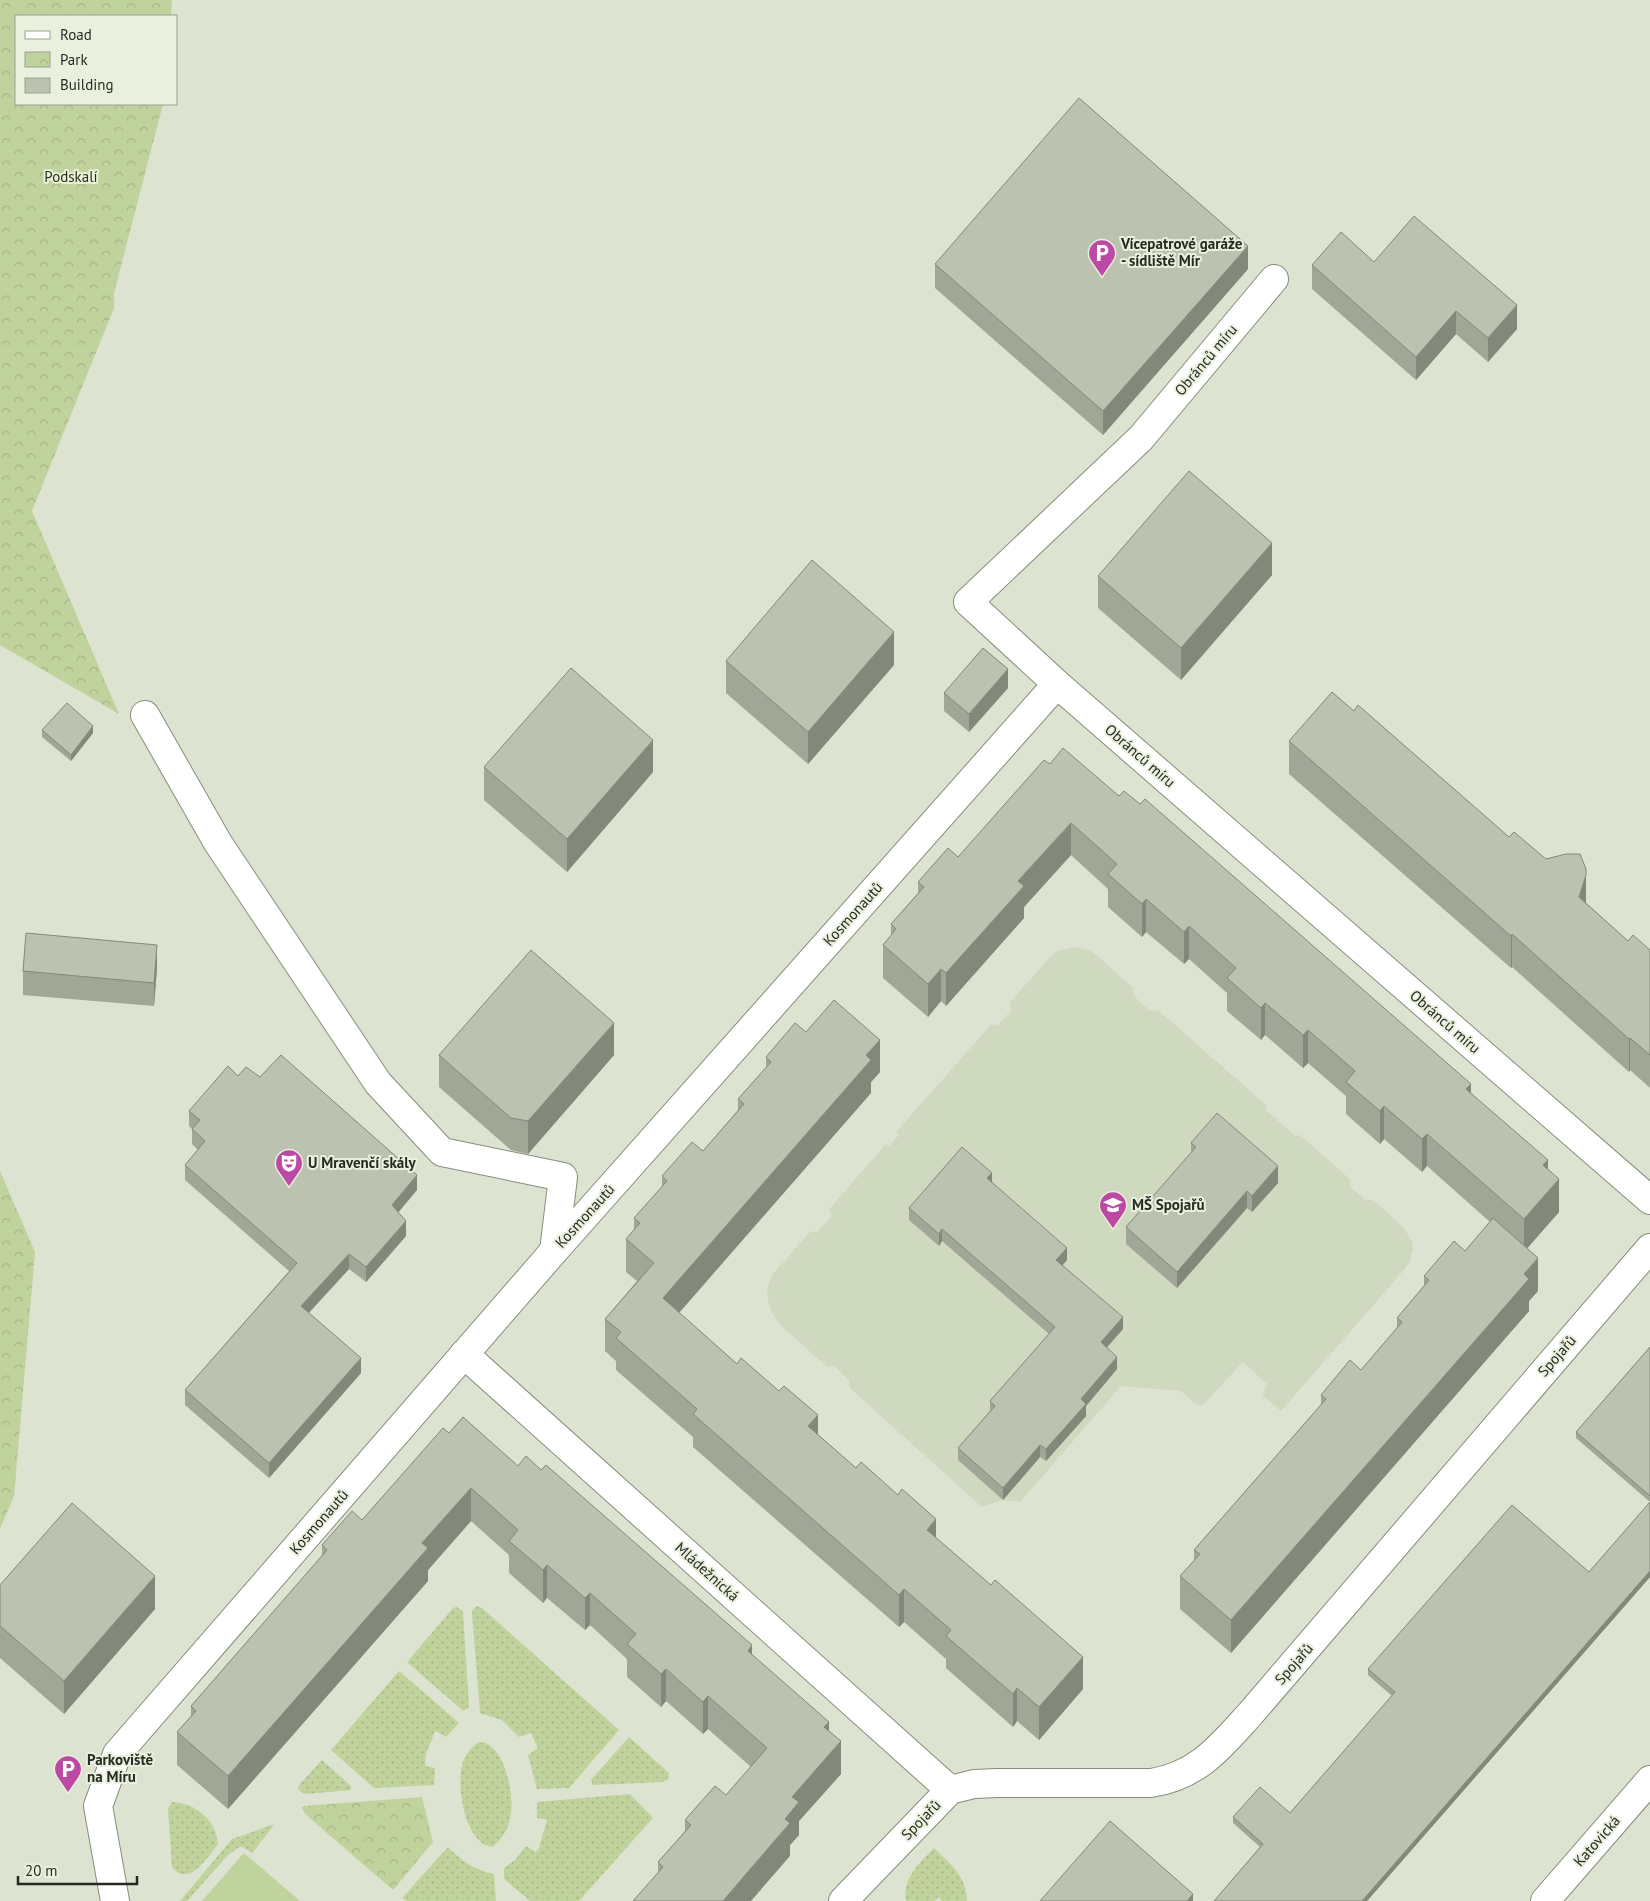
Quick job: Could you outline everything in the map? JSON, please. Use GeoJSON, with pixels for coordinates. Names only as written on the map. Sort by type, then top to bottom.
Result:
{"type":"FeatureCollection","features":[{"type":"Feature","properties":{"kind":"street","name":"Obránců míru"},"geometry":{"type":"LineString","coordinates":[[1274,279],[1141,438],[968,602],[1057,684],[1650,1200]]}},
{"type":"Feature","properties":{"kind":"street","name":"Kosmonautů"},"geometry":{"type":"LineString","coordinates":[[115,1901],[98,1806],[117,1754],[554,1251],[1057,684]]}},
{"type":"Feature","properties":{"kind":"street"},"geometry":{"type":"LineString","coordinates":[[145,715],[218,843],[378,1083],[442,1152],[562,1176],[554,1251]]}},
{"type":"Feature","properties":{"kind":"street","name":"Spojařů"},"geometry":{"type":"LineString","coordinates":[[843,1901],[950,1790],[974,1784],[997,1783],[1152,1783],[1168,1781],[1184,1775],[1207,1758],[1251,1713],[1650,1248]]}},
{"type":"Feature","properties":{"kind":"street","name":"Mládežnická"},"geometry":{"type":"LineString","coordinates":[[464,1354],[950,1790]]}},
{"type":"Feature","properties":{"kind":"street","name":"Katovická"},"geometry":{"type":"LineString","coordinates":[[1545,1901],[1650,1780]]}},
{"type":"Feature","properties":{"kind":"shaded area","name":"MŠ Spojařů"},"geometry":{"type":"Polygon","coordinates":[[[1075,947],[1094,953],[1133,988],[1134,996],[1150,1011],[1158,1010],[1266,1105],[1266,1110],[1295,1136],[1300,1135],[1351,1180],[1350,1186],[1365,1200],[1373,1200],[1379,1205],[1403,1227],[1412,1241],[1413,1249],[1410,1262],[1404,1270],[1281,1411],[1263,1396],[1264,1389],[1268,1385],[1243,1362],[1202,1406],[1195,1404],[1181,1391],[1121,1386],[1020,1502],[1003,1500],[982,1507],[852,1390],[849,1386],[849,1380],[833,1365],[830,1367],[826,1366],[778,1323],[770,1309],[767,1294],[768,1287],[772,1275],[809,1233],[817,1232],[832,1216],[829,1210],[831,1207],[886,1144],[889,1146],[899,1135],[896,1132],[991,1024],[998,1025],[1012,1009],[1010,1006],[1011,1001],[1051,956],[1057,951],[1075,947]]]}},
{"type":"Feature","properties":{"kind":"green space","name":"Podskalí"},"geometry":{"type":"Polygon","coordinates":[[[0,0],[172,0],[171,15],[15,15],[15,105],[163,105],[114,293],[114,308],[32,511],[119,714],[0,645],[0,0]]]}},
{"type":"Feature","properties":{"kind":"green space"},"geometry":{"type":"Polygon","coordinates":[[[0,1171],[35,1252],[14,1496],[0,1529],[0,1171]]]}},
{"type":"Feature","properties":{"kind":"green space"},"geometry":{"type":"Polygon","coordinates":[[[477,1606],[482,1608],[619,1730],[569,1788],[537,1789],[528,1755],[538,1748],[531,1733],[519,1737],[502,1720],[480,1713],[472,1613],[473,1609],[477,1606]]]}},
{"type":"Feature","properties":{"kind":"green space"},"geometry":{"type":"Polygon","coordinates":[[[456,1607],[462,1610],[463,1613],[469,1707],[463,1711],[407,1662],[453,1608],[456,1607]]]}},
{"type":"Feature","properties":{"kind":"green space"},"geometry":{"type":"Polygon","coordinates":[[[399,1671],[459,1723],[446,1737],[435,1731],[426,1754],[425,1766],[435,1768],[434,1785],[374,1788],[331,1750],[399,1671]]]}},
{"type":"Feature","properties":{"kind":"green space"},"geometry":{"type":"Polygon","coordinates":[[[629,1737],[669,1773],[668,1779],[663,1782],[593,1785],[591,1780],[629,1737]]]}},
{"type":"Feature","properties":{"kind":"green space"},"geometry":{"type":"Polygon","coordinates":[[[479,1742],[488,1745],[501,1760],[506,1771],[511,1794],[512,1805],[509,1824],[505,1833],[492,1847],[482,1843],[474,1835],[468,1823],[461,1795],[461,1769],[464,1759],[470,1749],[479,1742]]]}},
{"type":"Feature","properties":{"kind":"green space"},"geometry":{"type":"Polygon","coordinates":[[[322,1760],[351,1786],[351,1790],[306,1794],[300,1791],[298,1788],[300,1784],[322,1760]]]}},
{"type":"Feature","properties":{"kind":"green space"},"geometry":{"type":"Polygon","coordinates":[[[630,1794],[653,1818],[579,1901],[530,1901],[504,1879],[504,1868],[515,1860],[526,1846],[536,1852],[539,1848],[547,1820],[537,1818],[537,1802],[630,1794]]]}},
{"type":"Feature","properties":{"kind":"green space"},"geometry":{"type":"Polygon","coordinates":[[[422,1797],[433,1842],[393,1890],[305,1814],[302,1808],[304,1806],[422,1797]]]}},
{"type":"Feature","properties":{"kind":"green space"},"geometry":{"type":"Polygon","coordinates":[[[172,1802],[197,1809],[209,1820],[216,1835],[218,1844],[203,1863],[191,1873],[178,1873],[172,1867],[168,1809],[172,1802]]]}},
{"type":"Feature","properties":{"kind":"green space"},"geometry":{"type":"Polygon","coordinates":[[[275,1824],[252,1853],[241,1846],[228,1855],[187,1901],[180,1901],[232,1839],[275,1824]]]}},
{"type":"Feature","properties":{"kind":"green space"},"geometry":{"type":"Polygon","coordinates":[[[448,1847],[469,1864],[494,1874],[496,1901],[406,1901],[402,1898],[448,1847]]]}},
{"type":"Feature","properties":{"kind":"green space"},"geometry":{"type":"Polygon","coordinates":[[[934,1848],[952,1865],[961,1877],[967,1901],[942,1901],[939,1897],[934,1901],[906,1901],[905,1893],[909,1878],[917,1866],[934,1848]]]}},
{"type":"Feature","properties":{"kind":"green space"},"geometry":{"type":"Polygon","coordinates":[[[244,1853],[300,1901],[202,1901],[244,1853]]]}},
{"type":"Feature","properties":{"kind":"building"},"geometry":{"type":"Polygon","coordinates":[[[1079,98],[1248,246],[1103,411],[935,264],[1079,98]]]}},
{"type":"Feature","properties":{"kind":"building"},"geometry":{"type":"Polygon","coordinates":[[[1414,216],[1517,305],[1488,338],[1456,311],[1416,357],[1312,265],[1341,232],[1374,262],[1414,216]]]}},
{"type":"Feature","properties":{"kind":"building"},"geometry":{"type":"Polygon","coordinates":[[[1189,471],[1272,543],[1181,648],[1098,576],[1189,471]]]}},
{"type":"Feature","properties":{"kind":"building"},"geometry":{"type":"Polygon","coordinates":[[[812,560],[894,632],[808,732],[726,661],[812,560]]]}},
{"type":"Feature","properties":{"kind":"building"},"geometry":{"type":"Polygon","coordinates":[[[983,648],[1008,669],[969,714],[944,693],[983,648]]]}},
{"type":"Feature","properties":{"kind":"building"},"geometry":{"type":"Polygon","coordinates":[[[571,668],[653,740],[567,839],[484,767],[571,668]]]}},
{"type":"Feature","properties":{"kind":"building"},"geometry":{"type":"Polygon","coordinates":[[[1332,692],[1354,711],[1358,705],[1509,837],[1514,832],[1546,859],[1566,854],[1580,854],[1586,869],[1586,875],[1579,897],[1628,941],[1633,935],[1650,950],[1650,1055],[1629,1039],[1512,934],[1511,936],[1289,741],[1332,692]]]}},
{"type":"Feature","properties":{"kind":"building"},"geometry":{"type":"Polygon","coordinates":[[[67,703],[93,726],[71,755],[42,730],[67,703]]]}},
{"type":"Feature","properties":{"kind":"building"},"geometry":{"type":"Polygon","coordinates":[[[1063,748],[1119,796],[1124,791],[1140,804],[1145,799],[1471,1084],[1466,1089],[1548,1160],[1543,1165],[1559,1179],[1524,1219],[1427,1134],[1422,1139],[1384,1106],[1380,1111],[1346,1082],[1355,1071],[1308,1030],[1303,1035],[1265,1003],[1261,1008],[1227,978],[1236,968],[1189,926],[1184,932],[1146,899],[1142,904],[1108,874],[1117,864],[1071,823],[1018,881],[1024,886],[946,973],[941,969],[928,984],[883,945],[896,929],[891,924],[924,887],[918,882],[948,848],[958,857],[1044,760],[1050,764],[1063,748]]]}},
{"type":"Feature","properties":{"kind":"building"},"geometry":{"type":"Polygon","coordinates":[[[26,933],[157,945],[154,983],[23,971],[26,933]]]}},
{"type":"Feature","properties":{"kind":"building"},"geometry":{"type":"Polygon","coordinates":[[[531,950],[614,1023],[528,1121],[511,1118],[439,1055],[531,950]]]}},
{"type":"Feature","properties":{"kind":"building"},"geometry":{"type":"Polygon","coordinates":[[[834,1000],[880,1040],[866,1055],[871,1060],[663,1298],[737,1364],[741,1358],[779,1391],[784,1386],[818,1415],[808,1426],[856,1468],[861,1462],[898,1495],[902,1489],[936,1519],[927,1530],[991,1585],[995,1580],[1083,1657],[1039,1707],[1017,1688],[1013,1694],[946,1636],[951,1630],[904,1589],[899,1595],[693,1414],[697,1409],[616,1338],[621,1332],[605,1319],[654,1263],[626,1239],[640,1223],[634,1218],[667,1181],[662,1176],[692,1142],[703,1151],[744,1104],[738,1099],[771,1062],[766,1057],[795,1023],[806,1032],[834,1000]]]}},
{"type":"Feature","properties":{"kind":"building"},"geometry":{"type":"Polygon","coordinates":[[[281,1055],[417,1175],[392,1205],[406,1221],[366,1267],[349,1254],[301,1306],[361,1358],[269,1463],[185,1390],[297,1263],[185,1165],[205,1141],[192,1129],[200,1120],[189,1111],[228,1066],[238,1076],[246,1067],[260,1077],[281,1055]]]}},
{"type":"Feature","properties":{"kind":"building"},"geometry":{"type":"Polygon","coordinates":[[[1217,1113],[1278,1166],[1252,1196],[1247,1191],[1177,1272],[1126,1227],[1196,1147],[1191,1143],[1217,1113]]]}},
{"type":"Feature","properties":{"kind":"building"},"geometry":{"type":"Polygon","coordinates":[[[962,1147],[992,1173],[987,1178],[1067,1248],[1056,1260],[1123,1317],[1101,1342],[1117,1357],[1081,1399],[1086,1404],[1046,1449],[1040,1445],[1003,1488],[958,1448],[995,1406],[990,1401],[1055,1327],[942,1229],[939,1234],[909,1208],[962,1147]]]}},
{"type":"Feature","properties":{"kind":"building"},"geometry":{"type":"Polygon","coordinates":[[[1493,1218],[1538,1258],[1524,1274],[1529,1279],[1231,1620],[1180,1576],[1200,1554],[1194,1550],[1326,1399],[1321,1395],[1350,1360],[1361,1370],[1402,1322],[1397,1318],[1429,1280],[1424,1276],[1454,1241],[1465,1251],[1493,1218]]]}},
{"type":"Feature","properties":{"kind":"building"},"geometry":{"type":"Polygon","coordinates":[[[1650,1347],[1650,1496],[1576,1432],[1650,1347]]]}},
{"type":"Feature","properties":{"kind":"building"},"geometry":{"type":"Polygon","coordinates":[[[463,1417],[518,1466],[526,1456],[541,1470],[546,1465],[752,1645],[748,1651],[829,1722],[824,1727],[841,1741],[792,1797],[799,1802],[785,1819],[790,1823],[723,1901],[633,1901],[663,1867],[658,1862],[691,1825],[685,1820],[715,1786],[726,1795],[767,1748],[708,1696],[703,1702],[666,1669],[661,1674],[627,1644],[636,1634],[590,1593],[585,1598],[547,1565],[543,1570],[509,1541],[518,1530],[471,1488],[422,1543],[428,1548],[228,1776],[177,1732],[196,1711],[191,1706],[327,1550],[322,1545],[352,1511],[362,1520],[443,1428],[449,1433],[463,1417]]]}},
{"type":"Feature","properties":{"kind":"building"},"geometry":{"type":"Polygon","coordinates":[[[1650,1502],[1650,1571],[1362,1901],[1214,1901],[1263,1844],[1233,1817],[1260,1787],[1290,1813],[1395,1692],[1368,1669],[1512,1505],[1589,1572],[1650,1502]]]}},
{"type":"Feature","properties":{"kind":"building"},"geometry":{"type":"Polygon","coordinates":[[[72,1503],[155,1576],[64,1681],[0,1626],[0,1585],[72,1503]]]}},
{"type":"Feature","properties":{"kind":"building"},"geometry":{"type":"Polygon","coordinates":[[[1110,1821],[1193,1894],[1187,1901],[1040,1901],[1110,1821]]]}},
{"type":"Feature","properties":{"kind":"place","name":"Vícepatrové garáže - sídliště Mír"},"geometry":{"type":"Point","coordinates":[1102,277]}},
{"type":"Feature","properties":{"kind":"place","name":"U Mravenčí skály"},"geometry":{"type":"Point","coordinates":[289,1187]}},
{"type":"Feature","properties":{"kind":"place","name":"MŠ Spojařů"},"geometry":{"type":"Point","coordinates":[1113,1229]}},
{"type":"Feature","properties":{"kind":"place","name":"Parkoviště na Míru"},"geometry":{"type":"Point","coordinates":[68,1793]}}]}
